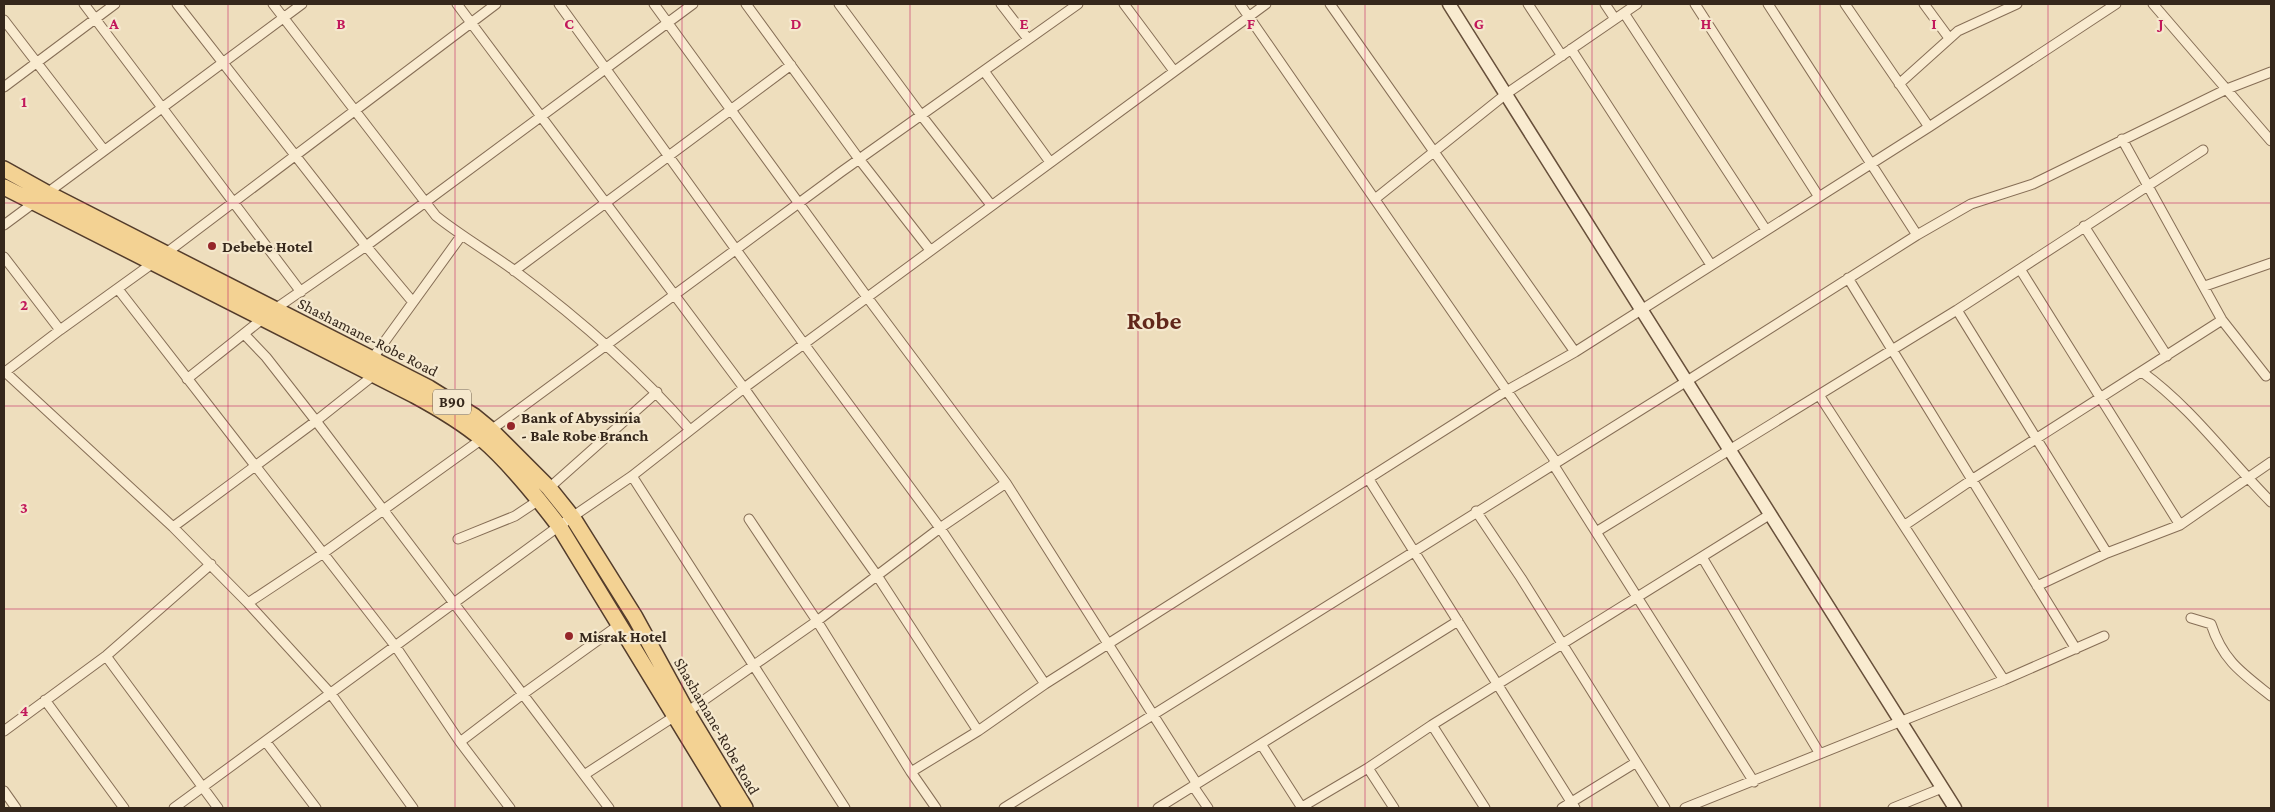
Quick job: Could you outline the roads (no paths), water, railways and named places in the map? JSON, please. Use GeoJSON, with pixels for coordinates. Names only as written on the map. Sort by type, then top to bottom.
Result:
{"type":"FeatureCollection","features":[{"type":"Feature","properties":{"kind":"main road","name":"Shashamane-Robe Road"},"geometry":{"type":"LineString","coordinates":[[4,169],[47,193],[429,388],[474,416],[486,435],[544,494],[573,518],[635,617],[681,714],[730,808]]}},
{"type":"Feature","properties":{"kind":"main road","name":"Shashamane-Robe Road"},"geometry":{"type":"LineString","coordinates":[[4,187],[32,203],[374,375],[486,435]]}},
{"type":"Feature","properties":{"kind":"main road","name":"Shashamane-Robe Road"},"geometry":{"type":"LineString","coordinates":[[544,494],[559,526],[619,625],[746,808]]}},
{"type":"Feature","properties":{"kind":"street"},"geometry":{"type":"LineString","coordinates":[[84,4],[301,292]]}},
{"type":"Feature","properties":{"kind":"street"},"geometry":{"type":"LineString","coordinates":[[4,87],[115,4]]}},
{"type":"Feature","properties":{"kind":"street"},"geometry":{"type":"LineString","coordinates":[[177,4],[366,246],[412,301]]}},
{"type":"Feature","properties":{"kind":"street"},"geometry":{"type":"LineString","coordinates":[[273,4],[357,110],[436,216],[461,236],[514,271],[607,346],[657,392],[690,430]]}},
{"type":"Feature","properties":{"kind":"street"},"geometry":{"type":"LineString","coordinates":[[4,225],[302,4]]}},
{"type":"Feature","properties":{"kind":"street"},"geometry":{"type":"LineString","coordinates":[[456,4],[744,388],[878,577],[978,730]]}},
{"type":"Feature","properties":{"kind":"street"},"geometry":{"type":"LineString","coordinates":[[413,808],[331,694],[248,603],[173,527],[4,371],[153,263],[496,4]]}},
{"type":"Feature","properties":{"kind":"street"},"geometry":{"type":"LineString","coordinates":[[559,4],[804,344],[940,528],[1045,684]]}},
{"type":"Feature","properties":{"kind":"street"},"geometry":{"type":"LineString","coordinates":[[654,4],[867,297],[1006,483],[1153,714],[1208,808]]}},
{"type":"Feature","properties":{"kind":"street"},"geometry":{"type":"LineString","coordinates":[[187,379],[275,309],[366,246],[693,4]]}},
{"type":"Feature","properties":{"kind":"street"},"geometry":{"type":"LineString","coordinates":[[746,4],[859,159],[930,250]]}},
{"type":"Feature","properties":{"kind":"street"},"geometry":{"type":"LineString","coordinates":[[839,4],[921,116],[991,205]]}},
{"type":"Feature","properties":{"kind":"street"},"geometry":{"type":"LineString","coordinates":[[1001,4],[1028,39]]}},
{"type":"Feature","properties":{"kind":"street"},"geometry":{"type":"LineString","coordinates":[[248,603],[384,511],[859,159],[1076,4]]}},
{"type":"Feature","properties":{"kind":"street"},"geometry":{"type":"LineString","coordinates":[[1124,4],[1174,71]]}},
{"type":"Feature","properties":{"kind":"street"},"geometry":{"type":"LineString","coordinates":[[1240,4],[1555,463],[1636,597],[1754,782]]}},
{"type":"Feature","properties":{"kind":"street"},"geometry":{"type":"LineString","coordinates":[[174,808],[559,526],[632,476],[744,388],[1266,4]]}},
{"type":"Feature","properties":{"kind":"street"},"geometry":{"type":"LineString","coordinates":[[1330,4],[1575,352]]}},
{"type":"Feature","properties":{"kind":"street"},"geometry":{"type":"LineString","coordinates":[[1449,4],[1687,381],[1768,515],[1955,808]]}},
{"type":"Feature","properties":{"kind":"street"},"geometry":{"type":"LineString","coordinates":[[1528,4],[1562,56]]}},
{"type":"Feature","properties":{"kind":"street"},"geometry":{"type":"LineString","coordinates":[[1605,4],[1615,19]]}},
{"type":"Feature","properties":{"kind":"street"},"geometry":{"type":"LineString","coordinates":[[1375,199],[1506,94],[1637,4]]}},
{"type":"Feature","properties":{"kind":"street"},"geometry":{"type":"LineString","coordinates":[[1695,4],[1819,197]]}},
{"type":"Feature","properties":{"kind":"street"},"geometry":{"type":"LineString","coordinates":[[1768,4],[1917,234]]}},
{"type":"Feature","properties":{"kind":"street"},"geometry":{"type":"LineString","coordinates":[[1845,4],[1929,127]]}},
{"type":"Feature","properties":{"kind":"street"},"geometry":{"type":"LineString","coordinates":[[1924,4],[1949,38]]}},
{"type":"Feature","properties":{"kind":"street"},"geometry":{"type":"LineString","coordinates":[[1899,84],[1958,31],[2017,4]]}},
{"type":"Feature","properties":{"kind":"street"},"geometry":{"type":"LineString","coordinates":[[911,772],[978,730],[1045,684],[1368,478],[1506,391],[1575,352],[1642,310],[1929,127],[2116,4]]}},
{"type":"Feature","properties":{"kind":"street"},"geometry":{"type":"LineString","coordinates":[[2153,4],[2271,141]]}},
{"type":"Feature","properties":{"kind":"street"},"geometry":{"type":"LineString","coordinates":[[1624,13],[1766,230]]}},
{"type":"Feature","properties":{"kind":"street"},"geometry":{"type":"LineString","coordinates":[[4,20],[104,150]]}},
{"type":"Feature","properties":{"kind":"street"},"geometry":{"type":"LineString","coordinates":[[1571,50],[1711,265]]}},
{"type":"Feature","properties":{"kind":"street"},"geometry":{"type":"LineString","coordinates":[[514,271],[670,157],[791,65]]}},
{"type":"Feature","properties":{"kind":"street"},"geometry":{"type":"LineString","coordinates":[[984,71],[1050,162]]}},
{"type":"Feature","properties":{"kind":"street"},"geometry":{"type":"LineString","coordinates":[[1004,808],[1476,511],[1687,381],[1917,234],[1972,204],[2033,184],[2227,89],[2271,72]]}},
{"type":"Feature","properties":{"kind":"street"},"geometry":{"type":"LineString","coordinates":[[2122,140],[2205,286],[2222,320],[2266,376]]}},
{"type":"Feature","properties":{"kind":"street"},"geometry":{"type":"LineString","coordinates":[[1596,532],[1957,310],[2203,150]]}},
{"type":"Feature","properties":{"kind":"street"},"geometry":{"type":"LineString","coordinates":[[2084,226],[2167,356]]}},
{"type":"Feature","properties":{"kind":"street"},"geometry":{"type":"LineString","coordinates":[[372,359],[412,301],[461,236]]}},
{"type":"Feature","properties":{"kind":"street"},"geometry":{"type":"LineString","coordinates":[[4,257],[60,330]]}},
{"type":"Feature","properties":{"kind":"street"},"geometry":{"type":"LineString","coordinates":[[2205,286],[2271,263]]}},
{"type":"Feature","properties":{"kind":"street"},"geometry":{"type":"LineString","coordinates":[[2020,268],[2180,524]]}},
{"type":"Feature","properties":{"kind":"street"},"geometry":{"type":"LineString","coordinates":[[1848,278],[2076,649]]}},
{"type":"Feature","properties":{"kind":"street"},"geometry":{"type":"LineString","coordinates":[[118,289],[396,647],[460,742],[510,808]]}},
{"type":"Feature","properties":{"kind":"street"},"geometry":{"type":"LineString","coordinates":[[1957,310],[2106,554]]}},
{"type":"Feature","properties":{"kind":"street"},"geometry":{"type":"LineString","coordinates":[[1905,525],[1973,479],[2222,320]]}},
{"type":"Feature","properties":{"kind":"street"},"geometry":{"type":"LineString","coordinates":[[244,334],[266,357],[316,421],[609,808]]}},
{"type":"Feature","properties":{"kind":"street"},"geometry":{"type":"LineString","coordinates":[[2142,372],[2181,403],[2247,478],[2271,502]]}},
{"type":"Feature","properties":{"kind":"street"},"geometry":{"type":"LineString","coordinates":[[173,527],[316,421],[374,375]]}},
{"type":"Feature","properties":{"kind":"street"},"geometry":{"type":"LineString","coordinates":[[458,539],[515,516],[544,494],[657,392]]}},
{"type":"Feature","properties":{"kind":"street"},"geometry":{"type":"LineString","coordinates":[[1819,395],[2004,680]]}},
{"type":"Feature","properties":{"kind":"street"},"geometry":{"type":"LineString","coordinates":[[2037,586],[2106,554],[2180,524],[2271,462]]}},
{"type":"Feature","properties":{"kind":"street"},"geometry":{"type":"LineString","coordinates":[[632,476],[845,808]]}},
{"type":"Feature","properties":{"kind":"street"},"geometry":{"type":"LineString","coordinates":[[1368,478],[1573,805]]}},
{"type":"Feature","properties":{"kind":"street"},"geometry":{"type":"LineString","coordinates":[[584,775],[754,666],[878,577],[940,528],[1006,483]]}},
{"type":"Feature","properties":{"kind":"street"},"geometry":{"type":"LineString","coordinates":[[1476,511],[1665,808]]}},
{"type":"Feature","properties":{"kind":"street"},"geometry":{"type":"LineString","coordinates":[[1261,744],[1302,808],[1768,515]]}},
{"type":"Feature","properties":{"kind":"street"},"geometry":{"type":"LineString","coordinates":[[749,519],[817,621],[911,772],[936,808]]}},
{"type":"Feature","properties":{"kind":"street"},"geometry":{"type":"LineString","coordinates":[[1702,557],[1820,754]]}},
{"type":"Feature","properties":{"kind":"street"},"geometry":{"type":"LineString","coordinates":[[4,731],[106,656],[211,564]]}},
{"type":"Feature","properties":{"kind":"street"},"geometry":{"type":"LineString","coordinates":[[2190,618],[2211,624],[2217,641],[2232,665],[2271,696]]}},
{"type":"Feature","properties":{"kind":"street"},"geometry":{"type":"LineString","coordinates":[[1158,808],[1458,620]]}},
{"type":"Feature","properties":{"kind":"street"},"geometry":{"type":"LineString","coordinates":[[460,742],[619,625]]}},
{"type":"Feature","properties":{"kind":"street"},"geometry":{"type":"LineString","coordinates":[[1685,808],[1754,782],[1899,721],[2004,680],[2104,636]]}},
{"type":"Feature","properties":{"kind":"street"},"geometry":{"type":"LineString","coordinates":[[106,656],[218,808]]}},
{"type":"Feature","properties":{"kind":"street"},"geometry":{"type":"LineString","coordinates":[[45,700],[124,808]]}},
{"type":"Feature","properties":{"kind":"street"},"geometry":{"type":"LineString","coordinates":[[1432,725],[1485,808]]}},
{"type":"Feature","properties":{"kind":"street"},"geometry":{"type":"LineString","coordinates":[[266,742],[316,808]]}},
{"type":"Feature","properties":{"kind":"street"},"geometry":{"type":"LineString","coordinates":[[1562,808],[1573,805],[1635,763]]}},
{"type":"Feature","properties":{"kind":"street"},"geometry":{"type":"LineString","coordinates":[[1368,768],[1394,808]]}},
{"type":"Feature","properties":{"kind":"street"},"geometry":{"type":"LineString","coordinates":[[1893,808],[1942,788]]}},
{"type":"Feature","properties":{"kind":"street"},"geometry":{"type":"LineString","coordinates":[[4,791],[16,808]]}},
{"type":"Feature","properties":{"kind":"place","name":"Debebe Hotel"},"geometry":{"type":"Point","coordinates":[212,246]}},
{"type":"Feature","properties":{"kind":"place","name":"Bank of Abyssinia - Bale Robe Branch"},"geometry":{"type":"Point","coordinates":[511,426]}},
{"type":"Feature","properties":{"kind":"place","name":"Misrak Hotel"},"geometry":{"type":"Point","coordinates":[569,636]}},
{"type":"Feature","properties":{"kind":"district","name":"Robe"},"geometry":{"type":"Point","coordinates":[1154,320]}}]}
